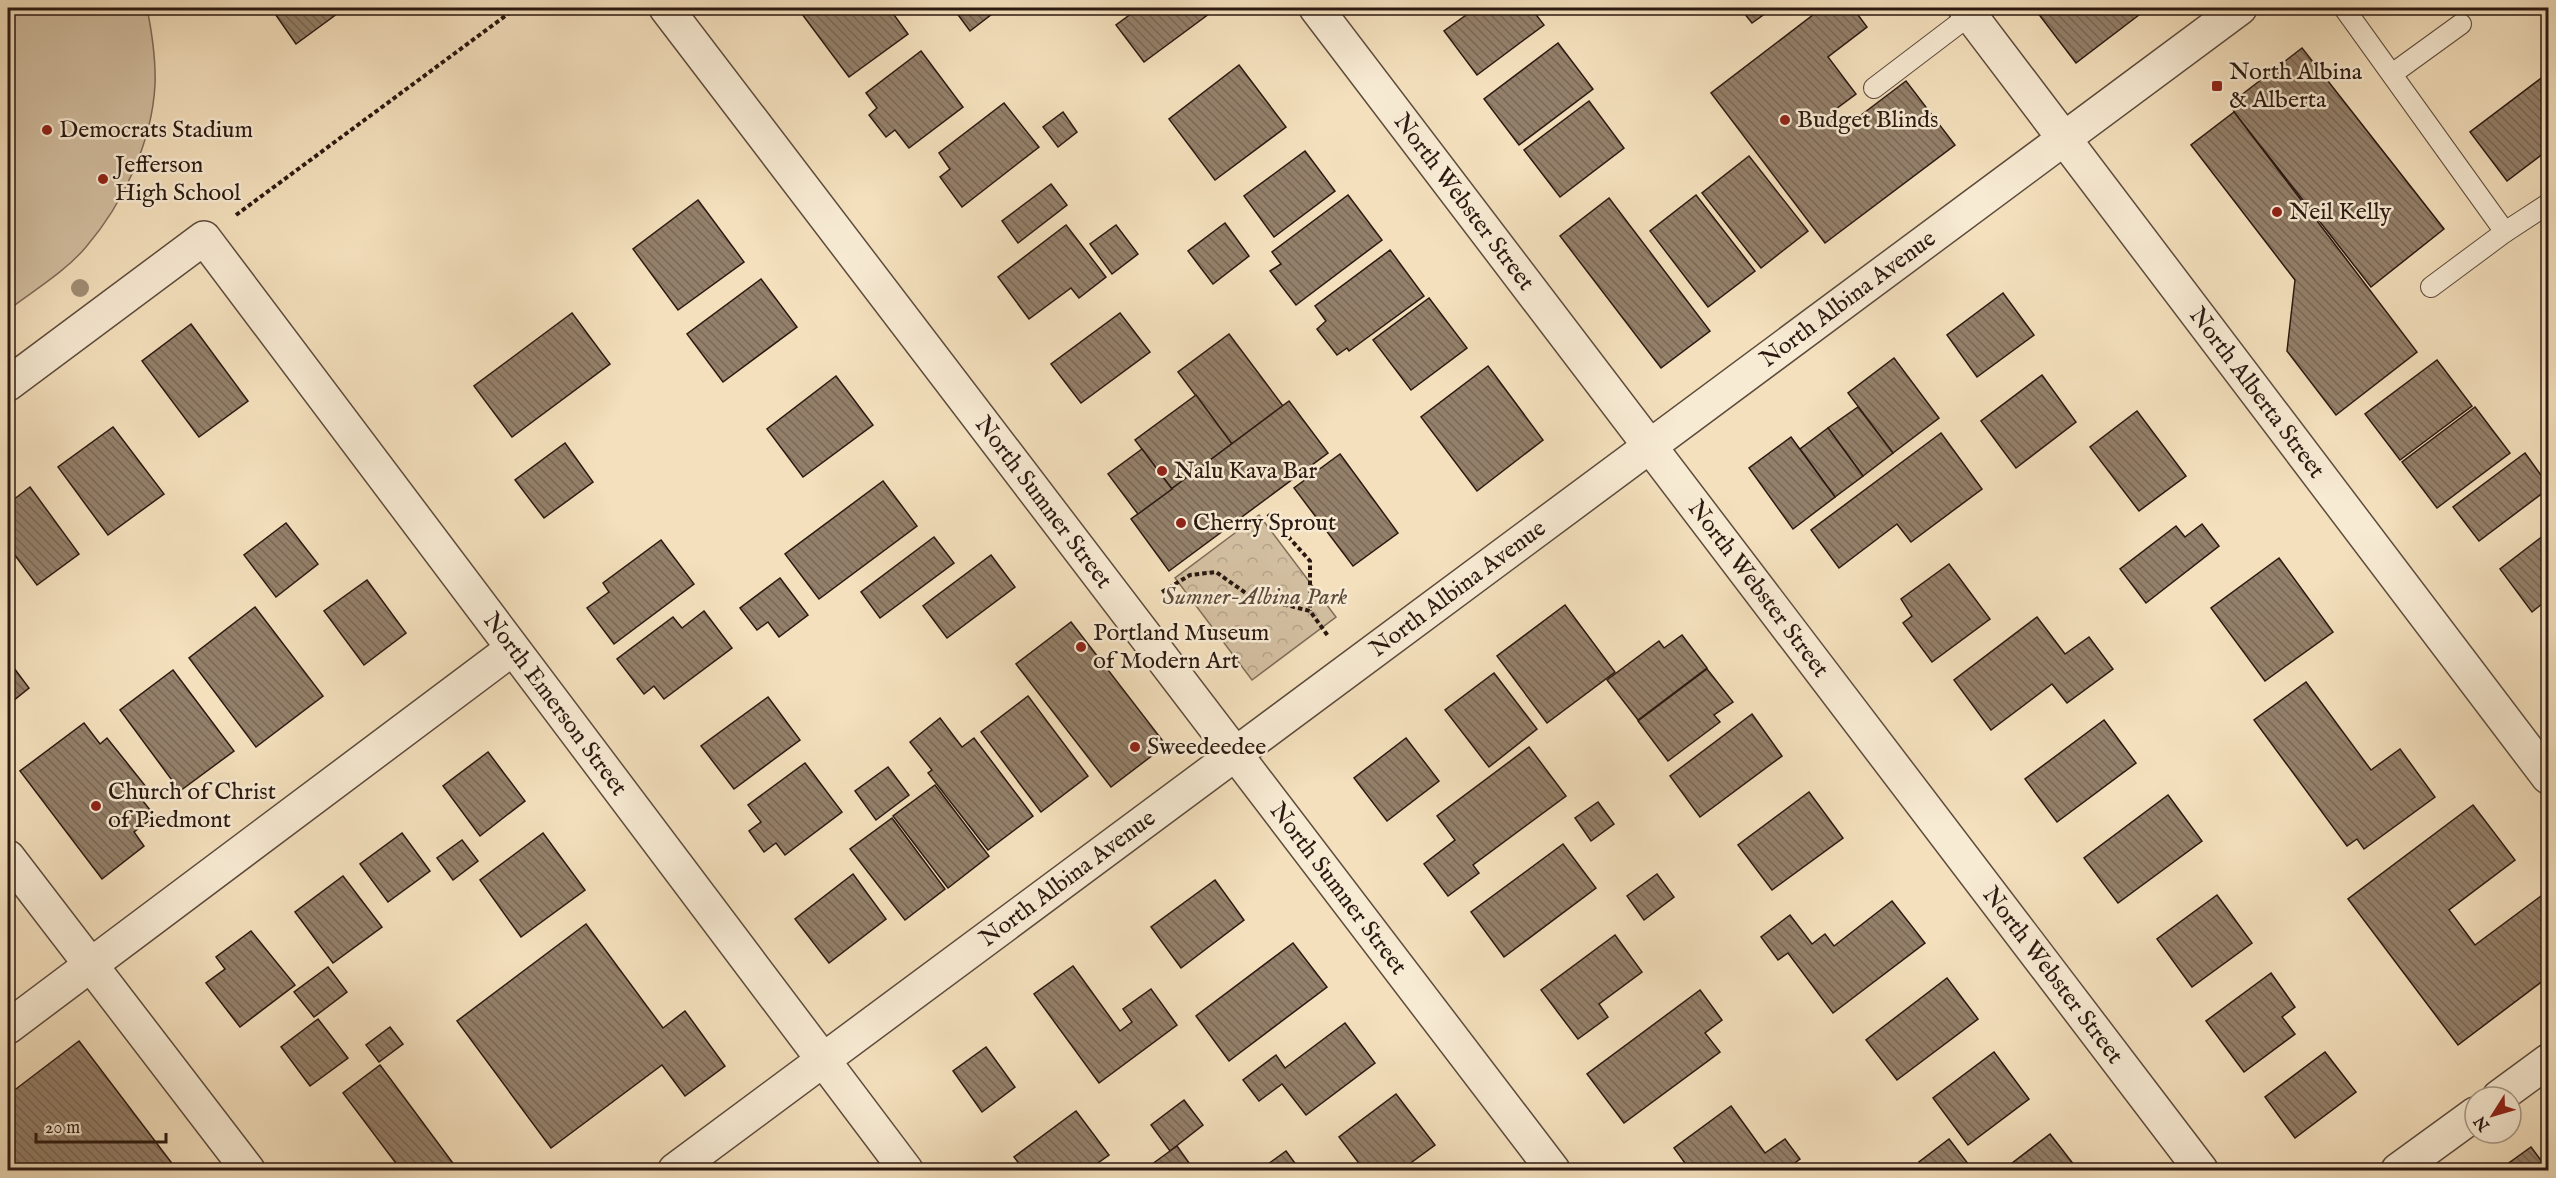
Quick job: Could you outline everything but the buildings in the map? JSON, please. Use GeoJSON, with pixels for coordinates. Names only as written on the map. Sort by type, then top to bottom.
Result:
{"type":"FeatureCollection","features":[{"type":"Feature","properties":{"kind":"street","name":"North Sumner Street"},"geometry":{"type":"LineString","coordinates":[[666,8],[1553,1170]]}},
{"type":"Feature","properties":{"kind":"street","name":"North Webster Street"},"geometry":{"type":"LineString","coordinates":[[1316,8],[2201,1170]]}},
{"type":"Feature","properties":{"kind":"street","name":"North Albina Avenue"},"geometry":{"type":"LineString","coordinates":[[675,1170],[2240,8]]}},
{"type":"Feature","properties":{"kind":"street","name":"North Alberta Street"},"geometry":{"type":"LineString","coordinates":[[1967,11],[2548,777]]}},
{"type":"Feature","properties":{"kind":"street"},"geometry":{"type":"LineString","coordinates":[[8,384],[204,238]]}},
{"type":"Feature","properties":{"kind":"street","name":"North Emerson Street"},"geometry":{"type":"LineString","coordinates":[[204,238],[906,1170]]}},
{"type":"Feature","properties":{"kind":"street"},"geometry":{"type":"LineString","coordinates":[[8,1027],[512,649]]}},
{"type":"Feature","properties":{"kind":"street"},"geometry":{"type":"LineString","coordinates":[[8,857],[248,1170]]}},
{"type":"Feature","properties":{"kind":"street"},"geometry":{"type":"LineString","coordinates":[[2515,1085],[2548,1061]]}},
{"type":"Feature","properties":{"kind":"street"},"geometry":{"type":"LineString","coordinates":[[2398,1170],[2463,1123]]}},
{"type":"Feature","properties":{"kind":"lane"},"geometry":{"type":"LineString","coordinates":[[2344,8],[2505,232]]}},
{"type":"Feature","properties":{"kind":"lane"},"geometry":{"type":"LineString","coordinates":[[1874,88],[1967,11]]}},
{"type":"Feature","properties":{"kind":"lane"},"geometry":{"type":"LineString","coordinates":[[2392,75],[2461,24]]}},
{"type":"Feature","properties":{"kind":"lane"},"geometry":{"type":"LineString","coordinates":[[2431,287],[2505,232],[2548,204]]}},
{"type":"Feature","properties":{"kind":"path"},"geometry":{"type":"LineString","coordinates":[[204,238],[516,8]]}},
{"type":"Feature","properties":{"kind":"path"},"geometry":{"type":"LineString","coordinates":[[1268,514],[1310,561],[1310,611],[1352,668]]}},
{"type":"Feature","properties":{"kind":"path"},"geometry":{"type":"LineString","coordinates":[[1127,612],[1190,575],[1216,572],[1250,596],[1310,611]]}},
{"type":"Feature","properties":{"kind":"green space"},"geometry":{"type":"Polygon","coordinates":[[[8,8],[147,8],[153,46],[155,85],[153,107],[142,150],[112,212],[78,256],[59,273],[8,310],[8,8]]]}},
{"type":"Feature","properties":{"kind":"green space","name":"Sumner-Albina Park"},"geometry":{"type":"Polygon","coordinates":[[[1259,515],[1336,617],[1252,680],[1175,578],[1259,515]]]}},
{"type":"Feature","properties":{"kind":"place","name":"North Albina & Alberta"},"geometry":{"type":"Point","coordinates":[2217,86]}},
{"type":"Feature","properties":{"kind":"place","name":"Budget Blinds"},"geometry":{"type":"Point","coordinates":[1785,120]}},
{"type":"Feature","properties":{"kind":"place","name":"Democrats Stadium"},"geometry":{"type":"Point","coordinates":[47,130]}},
{"type":"Feature","properties":{"kind":"place","name":"Jefferson High School"},"geometry":{"type":"Point","coordinates":[103,179]}},
{"type":"Feature","properties":{"kind":"place","name":"Neil Kelly"},"geometry":{"type":"Point","coordinates":[2277,212]}},
{"type":"Feature","properties":{"kind":"place","name":"Nalu Kava Bar"},"geometry":{"type":"Point","coordinates":[1162,471]}},
{"type":"Feature","properties":{"kind":"place","name":"Cherry Sprout"},"geometry":{"type":"Point","coordinates":[1181,523]}},
{"type":"Feature","properties":{"kind":"place","name":"Portland Museum of Modern Art"},"geometry":{"type":"Point","coordinates":[1081,647]}},
{"type":"Feature","properties":{"kind":"place","name":"Sweedeedee"},"geometry":{"type":"Point","coordinates":[1135,747]}},
{"type":"Feature","properties":{"kind":"place","name":"Church of Christ of Piedmont"},"geometry":{"type":"Point","coordinates":[96,806]}}]}
